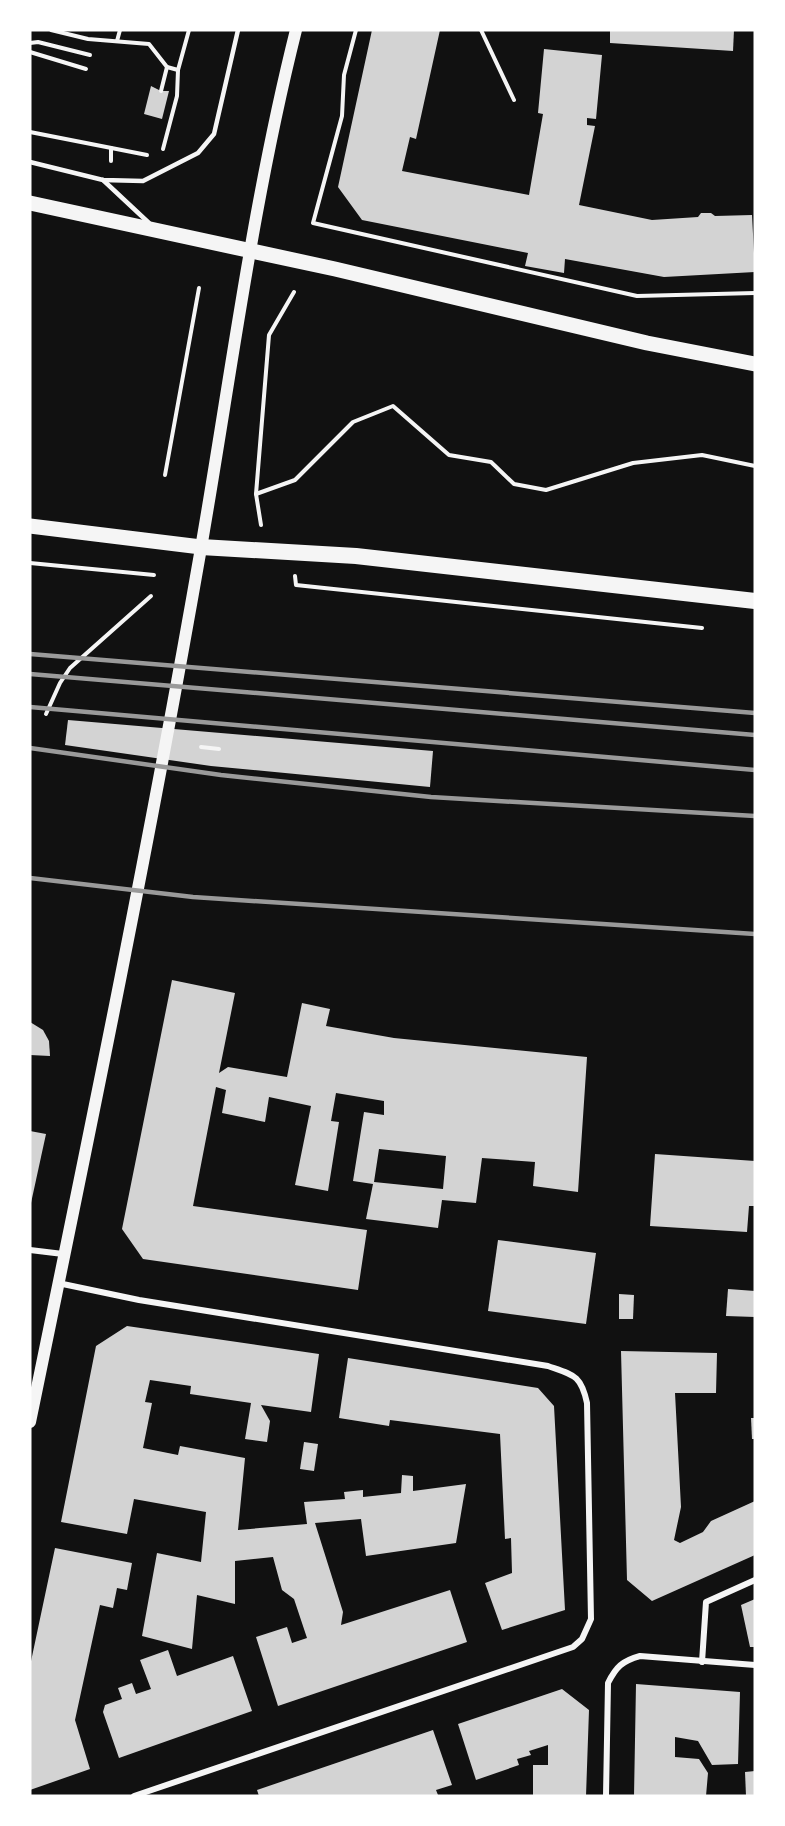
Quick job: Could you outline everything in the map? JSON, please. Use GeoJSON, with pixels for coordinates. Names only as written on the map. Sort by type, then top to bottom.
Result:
{"type":"FeatureCollection","features":[{"type":"Feature","properties":{"kind":"highway"},"geometry":{"type":"LineString","coordinates":[[201,547],[356,556],[755,602]]}},
{"type":"Feature","properties":{"kind":"main road"},"geometry":{"type":"LineString","coordinates":[[30,1422],[125,961],[201,547],[248,250],[296,30]]}},
{"type":"Feature","properties":{"kind":"main road"},"geometry":{"type":"LineString","coordinates":[[30,203],[248,250],[647,343],[755,364]]}},
{"type":"Feature","properties":{"kind":"main road"},"geometry":{"type":"LineString","coordinates":[[30,526],[201,547]]}},
{"type":"Feature","properties":{"kind":"street"},"geometry":{"type":"LineString","coordinates":[[30,1250],[63,1254]]}},
{"type":"Feature","properties":{"kind":"street"},"geometry":{"type":"LineString","coordinates":[[58,1283],[139,1300],[548,1366],[576,1376],[584,1388],[587,1403],[591,1618],[582,1639],[573,1647],[134,1796]]}},
{"type":"Feature","properties":{"kind":"street"},"geometry":{"type":"LineString","coordinates":[[702,1662],[706,1602],[755,1580]]}},
{"type":"Feature","properties":{"kind":"street"},"geometry":{"type":"LineString","coordinates":[[606,1796],[608,1683],[616,1668],[626,1660],[640,1656],[755,1665]]}},
{"type":"Feature","properties":{"kind":"lane"},"geometry":{"type":"LineString","coordinates":[[30,162],[103,180],[143,181],[198,153],[214,134],[238,30]]}},
{"type":"Feature","properties":{"kind":"lane"},"geometry":{"type":"LineString","coordinates":[[103,180],[158,231]]}},
{"type":"Feature","properties":{"kind":"path"},"geometry":{"type":"LineString","coordinates":[[51,30],[88,39],[149,44],[167,67],[178,70]]}},
{"type":"Feature","properties":{"kind":"path"},"geometry":{"type":"LineString","coordinates":[[113,41],[117,41],[120,30]]}},
{"type":"Feature","properties":{"kind":"path"},"geometry":{"type":"LineString","coordinates":[[160,158],[177,96],[178,70],[189,30]]}},
{"type":"Feature","properties":{"kind":"path"},"geometry":{"type":"LineString","coordinates":[[356,30],[344,75],[342,116],[313,223],[637,296],[755,293]]}},
{"type":"Feature","properties":{"kind":"path"},"geometry":{"type":"LineString","coordinates":[[481,30],[514,100]]}},
{"type":"Feature","properties":{"kind":"path"},"geometry":{"type":"LineString","coordinates":[[30,43],[38,42],[90,56]]}},
{"type":"Feature","properties":{"kind":"path"},"geometry":{"type":"LineString","coordinates":[[30,52],[86,69]]}},
{"type":"Feature","properties":{"kind":"path"},"geometry":{"type":"LineString","coordinates":[[161,91],[167,67]]}},
{"type":"Feature","properties":{"kind":"path"},"geometry":{"type":"LineString","coordinates":[[30,132],[150,156]]}},
{"type":"Feature","properties":{"kind":"path"},"geometry":{"type":"LineString","coordinates":[[110,165],[111,148]]}},
{"type":"Feature","properties":{"kind":"path"},"geometry":{"type":"LineString","coordinates":[[165,475],[199,288]]}},
{"type":"Feature","properties":{"kind":"path"},"geometry":{"type":"LineString","coordinates":[[263,549],[255,494],[269,335],[294,292]]}},
{"type":"Feature","properties":{"kind":"path"},"geometry":{"type":"LineString","coordinates":[[255,494],[295,480],[352,422],[393,406],[449,455],[491,462],[514,484],[546,490],[633,463],[690,456],[702,455],[755,466]]}},
{"type":"Feature","properties":{"kind":"path"},"geometry":{"type":"LineString","coordinates":[[30,563],[154,575]]}},
{"type":"Feature","properties":{"kind":"path"},"geometry":{"type":"LineString","coordinates":[[323,588],[702,628]]}},
{"type":"Feature","properties":{"kind":"path"},"geometry":{"type":"LineString","coordinates":[[46,714],[60,683],[70,668],[151,596]]}},
{"type":"Feature","properties":{"kind":"path"},"geometry":{"type":"LineString","coordinates":[[201,747],[219,749]]}},
{"type":"Feature","properties":{"kind":"building"},"geometry":{"type":"Polygon","coordinates":[[[372,30],[440,30],[416,139],[410,137],[402,171],[529,195],[543,114],[538,113],[544,49],[602,55],[596,119],[587,118],[587,125],[595,126],[579,205],[652,220],[698,217],[701,213],[711,213],[715,216],[752,215],[755,272],[664,277],[565,259],[564,273],[525,266],[528,253],[362,220],[338,187],[372,30]]]}},
{"type":"Feature","properties":{"kind":"building"},"geometry":{"type":"Polygon","coordinates":[[[610,30],[734,30],[733,51],[610,43],[610,30]]]}},
{"type":"Feature","properties":{"kind":"building"},"geometry":{"type":"Polygon","coordinates":[[[151,86],[161,91],[169,91],[162,119],[144,114],[151,86]]]}},
{"type":"Feature","properties":{"kind":"building"},"geometry":{"type":"Polygon","coordinates":[[[68,720],[433,751],[430,787],[211,766],[65,745],[68,720]]]}},
{"type":"Feature","properties":{"kind":"building"},"geometry":{"type":"Polygon","coordinates":[[[172,980],[235,993],[219,1073],[228,1067],[287,1077],[302,1003],[330,1009],[326,1026],[394,1038],[587,1057],[578,1192],[533,1186],[535,1162],[482,1158],[476,1203],[442,1200],[438,1228],[366,1219],[373,1184],[353,1181],[364,1112],[384,1115],[384,1101],[336,1093],[331,1121],[339,1122],[328,1191],[295,1185],[311,1106],[269,1097],[265,1122],[222,1113],[226,1090],[216,1087],[193,1206],[367,1230],[358,1290],[143,1259],[122,1229],[172,980]],[[379,1149],[374,1182],[443,1189],[446,1156],[379,1149]]]}},
{"type":"Feature","properties":{"kind":"building"},"geometry":{"type":"Polygon","coordinates":[[[30,1022],[43,1030],[49,1041],[50,1056],[30,1055],[30,1022]]]}},
{"type":"Feature","properties":{"kind":"building"},"geometry":{"type":"Polygon","coordinates":[[[30,1131],[46,1134],[31,1203],[30,1202],[30,1131]]]}},
{"type":"Feature","properties":{"kind":"building"},"geometry":{"type":"Polygon","coordinates":[[[655,1154],[755,1161],[755,1206],[749,1206],[747,1232],[650,1226],[655,1154]]]}},
{"type":"Feature","properties":{"kind":"building"},"geometry":{"type":"Polygon","coordinates":[[[498,1240],[596,1253],[586,1324],[488,1311],[498,1240]]]}},
{"type":"Feature","properties":{"kind":"building"},"geometry":{"type":"Polygon","coordinates":[[[728,1289],[755,1291],[755,1317],[726,1316],[728,1289]]]}},
{"type":"Feature","properties":{"kind":"building"},"geometry":{"type":"Polygon","coordinates":[[[619,1294],[634,1295],[633,1319],[619,1319],[619,1294]]]}},
{"type":"Feature","properties":{"kind":"building"},"geometry":{"type":"Polygon","coordinates":[[[127,1326],[319,1354],[311,1412],[261,1405],[270,1421],[267,1442],[245,1439],[251,1403],[190,1394],[191,1386],[150,1380],[145,1402],[152,1403],[143,1448],[178,1455],[180,1446],[245,1458],[238,1530],[307,1524],[304,1502],[345,1499],[344,1492],[363,1490],[363,1497],[401,1493],[402,1475],[413,1476],[413,1491],[466,1484],[456,1543],[366,1556],[361,1519],[315,1523],[343,1612],[341,1625],[450,1590],[467,1642],[278,1706],[256,1637],[287,1627],[292,1643],[307,1638],[294,1599],[282,1590],[273,1557],[235,1561],[235,1604],[197,1595],[192,1649],[142,1636],[157,1553],[201,1562],[206,1512],[134,1499],[127,1534],[61,1522],[96,1346],[127,1326]]]}},
{"type":"Feature","properties":{"kind":"building"},"geometry":{"type":"Polygon","coordinates":[[[621,1351],[717,1353],[716,1393],[675,1393],[681,1507],[674,1540],[680,1543],[703,1532],[711,1521],[755,1501],[755,1555],[652,1601],[627,1580],[621,1351]]]}},
{"type":"Feature","properties":{"kind":"building"},"geometry":{"type":"Polygon","coordinates":[[[348,1358],[538,1388],[554,1406],[565,1610],[502,1630],[485,1583],[512,1573],[511,1538],[505,1539],[500,1434],[390,1420],[389,1426],[339,1418],[348,1358]]]}},
{"type":"Feature","properties":{"kind":"building"},"geometry":{"type":"Polygon","coordinates":[[[751,1418],[755,1418],[755,1439],[752,1439],[751,1418]]]}},
{"type":"Feature","properties":{"kind":"building"},"geometry":{"type":"Polygon","coordinates":[[[304,1442],[318,1444],[314,1471],[300,1469],[304,1442]]]}},
{"type":"Feature","properties":{"kind":"building"},"geometry":{"type":"Polygon","coordinates":[[[55,1548],[132,1563],[127,1590],[117,1588],[113,1608],[100,1605],[75,1720],[90,1769],[30,1790],[30,1666],[55,1548]]]}},
{"type":"Feature","properties":{"kind":"building"},"geometry":{"type":"Polygon","coordinates":[[[755,1599],[755,1647],[750,1647],[741,1605],[755,1599]]]}},
{"type":"Feature","properties":{"kind":"building"},"geometry":{"type":"Polygon","coordinates":[[[168,1650],[177,1676],[233,1656],[252,1711],[119,1758],[103,1712],[105,1705],[122,1699],[118,1688],[132,1683],[136,1694],[151,1689],[140,1660],[168,1650]]]}},
{"type":"Feature","properties":{"kind":"building"},"geometry":{"type":"Polygon","coordinates":[[[636,1684],[740,1692],[738,1764],[712,1765],[698,1741],[675,1737],[675,1757],[699,1759],[708,1773],[706,1796],[634,1796],[636,1684]]]}},
{"type":"Feature","properties":{"kind":"building"},"geometry":{"type":"Polygon","coordinates":[[[562,1689],[589,1710],[586,1796],[533,1796],[533,1765],[548,1765],[548,1745],[529,1751],[531,1755],[517,1759],[519,1765],[476,1780],[458,1724],[562,1689]]]}},
{"type":"Feature","properties":{"kind":"building"},"geometry":{"type":"Polygon","coordinates":[[[433,1730],[452,1785],[436,1790],[438,1795],[259,1796],[257,1790],[433,1730]]]}},
{"type":"Feature","properties":{"kind":"building"},"geometry":{"type":"Polygon","coordinates":[[[755,1771],[755,1796],[746,1796],[745,1772],[755,1771]]]}},
{"type":"Feature","properties":{"kind":"railway"},"geometry":{"type":"LineString","coordinates":[[30,654],[755,713]]}},
{"type":"Feature","properties":{"kind":"railway"},"geometry":{"type":"LineString","coordinates":[[30,674],[755,735]]}},
{"type":"Feature","properties":{"kind":"railway"},"geometry":{"type":"LineString","coordinates":[[30,707],[755,770]]}},
{"type":"Feature","properties":{"kind":"railway"},"geometry":{"type":"LineString","coordinates":[[30,748],[221,775],[431,797],[755,816]]}},
{"type":"Feature","properties":{"kind":"railway"},"geometry":{"type":"LineString","coordinates":[[30,878],[193,897],[755,934]]}}]}
